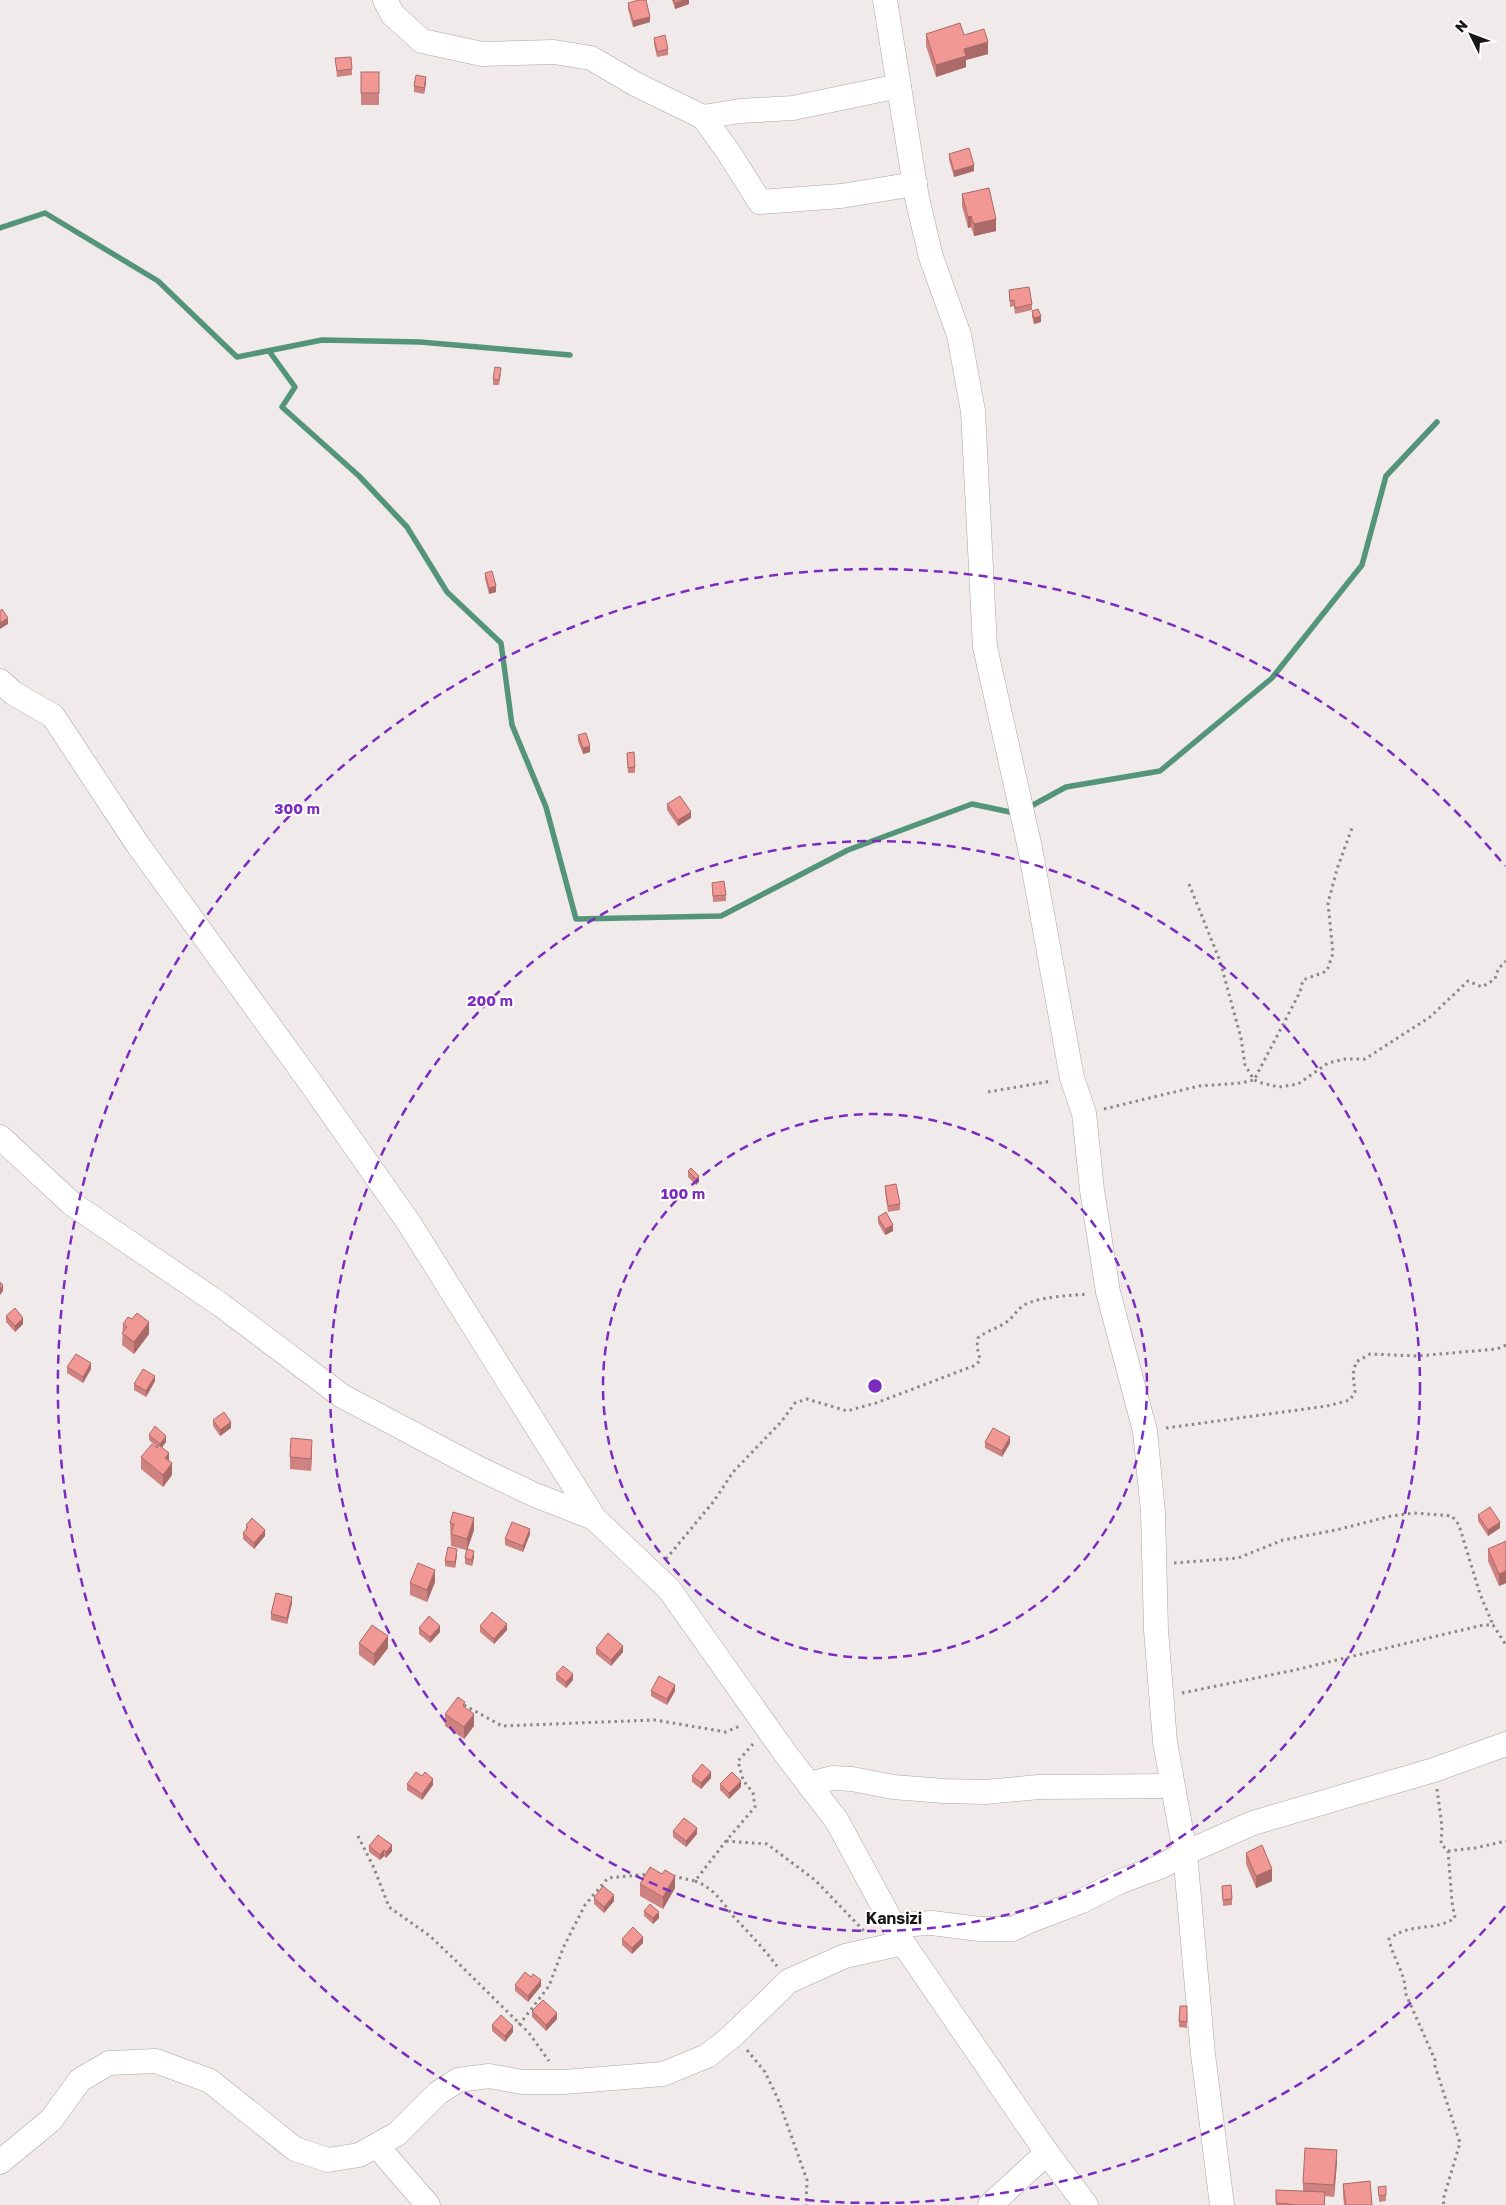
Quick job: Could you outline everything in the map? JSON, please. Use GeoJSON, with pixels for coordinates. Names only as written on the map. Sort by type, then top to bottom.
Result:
{"type":"FeatureCollection","features":[{"type":"Feature","properties":{"kind":"street"},"geometry":{"type":"LineString","coordinates":[[385,0],[393,15],[422,41],[482,54],[554,52],[592,58],[637,86],[703,117],[729,153],[760,202],[841,196],[915,184]]}},
{"type":"Feature","properties":{"kind":"street"},"geometry":{"type":"LineString","coordinates":[[885,0],[915,184],[931,257],[959,335],[973,411],[985,647],[1030,848],[1072,1078],[1084,1113],[1092,1190],[1108,1292],[1145,1431],[1153,1512],[1156,1630],[1165,1742],[1185,1853],[1203,2054],[1222,2205]]}},
{"type":"Feature","properties":{"kind":"street"},"geometry":{"type":"LineString","coordinates":[[703,117],[740,111],[793,108],[899,86]]}},
{"type":"Feature","properties":{"kind":"street"},"geometry":{"type":"LineString","coordinates":[[0,681],[14,693],[53,716],[138,845],[310,1082],[409,1223],[594,1518],[669,1589],[768,1729],[838,1821],[898,1934],[1047,2153],[1086,2205]]}},
{"type":"Feature","properties":{"kind":"street"},"geometry":{"type":"LineString","coordinates":[[0,1137],[71,1202],[221,1304],[342,1396],[478,1468],[535,1495],[594,1518]]}},
{"type":"Feature","properties":{"kind":"street"},"geometry":{"type":"LineString","coordinates":[[0,2162],[51,2120],[80,2080],[109,2063],[156,2061],[210,2081],[295,2149],[328,2160],[359,2155],[397,2134],[438,2094],[458,2080],[489,2076],[522,2082],[564,2082],[664,2074],[707,2056],[731,2037],[789,1980],[845,1956],[880,1948],[898,1934],[932,1923],[979,1929],[1013,1929],[1119,1882],[1162,1866],[1185,1853],[1253,1823],[1434,1770],[1506,1744]]}},
{"type":"Feature","properties":{"kind":"street"},"geometry":{"type":"LineString","coordinates":[[809,1784],[832,1778],[852,1779],[893,1787],[985,1792],[1039,1787],[1172,1786]]}},
{"type":"Feature","properties":{"kind":"street"},"geometry":{"type":"LineString","coordinates":[[377,2146],[428,2205]]}},
{"type":"Feature","properties":{"kind":"street"},"geometry":{"type":"LineString","coordinates":[[990,2205],[1047,2153]]}},
{"type":"Feature","properties":{"kind":"path"},"geometry":{"type":"LineString","coordinates":[[1254,1080],[1300,992],[1303,980],[1327,971],[1333,953],[1328,903],[1336,869],[1352,828]]}},
{"type":"Feature","properties":{"kind":"path"},"geometry":{"type":"LineString","coordinates":[[1189,884],[1220,961],[1241,1038],[1245,1065],[1254,1080]]}},
{"type":"Feature","properties":{"kind":"path"},"geometry":{"type":"LineString","coordinates":[[1084,1113],[1199,1086],[1241,1083],[1254,1080],[1279,1087],[1298,1084],[1328,1063],[1345,1059],[1365,1058],[1430,1017],[1468,981],[1482,987],[1495,979],[1498,969],[1506,961]]}},
{"type":"Feature","properties":{"kind":"path"},"geometry":{"type":"LineString","coordinates":[[988,1092],[1072,1078]]}},
{"type":"Feature","properties":{"kind":"path"},"geometry":{"type":"LineString","coordinates":[[655,1576],[674,1549],[714,1501],[733,1472],[759,1446],[796,1403],[806,1399],[847,1411],[876,1403],[976,1365],[980,1360],[977,1346],[978,1338],[1009,1320],[1015,1312],[1026,1304],[1056,1297],[1108,1292]]}},
{"type":"Feature","properties":{"kind":"path"},"geometry":{"type":"LineString","coordinates":[[1145,1431],[1327,1406],[1350,1400],[1356,1392],[1353,1374],[1356,1362],[1370,1354],[1417,1356],[1497,1349],[1506,1345]]}},
{"type":"Feature","properties":{"kind":"path"},"geometry":{"type":"LineString","coordinates":[[1154,1567],[1187,1561],[1238,1558],[1283,1540],[1336,1530],[1391,1516],[1414,1513],[1452,1516],[1458,1525],[1480,1594],[1493,1626],[1506,1645]]}},
{"type":"Feature","properties":{"kind":"path"},"geometry":{"type":"LineString","coordinates":[[1162,1697],[1295,1670],[1483,1625],[1493,1626]]}},
{"type":"Feature","properties":{"kind":"path"},"geometry":{"type":"LineString","coordinates":[[456,1702],[502,1726],[655,1720],[726,1732],[746,1724],[768,1729]]}},
{"type":"Feature","properties":{"kind":"path"},"geometry":{"type":"LineString","coordinates":[[695,1881],[726,1840],[755,1807],[753,1793],[743,1780],[738,1761],[750,1746],[768,1729]]}},
{"type":"Feature","properties":{"kind":"path"},"geometry":{"type":"LineString","coordinates":[[1434,1770],[1442,1826],[1441,1844],[1448,1851],[1455,1918],[1447,1924],[1406,1929],[1389,1939],[1391,1952],[1406,1985],[1404,1992],[1436,2060],[1435,2066],[1460,2143],[1443,2200],[1444,2205]]}},
{"type":"Feature","properties":{"kind":"path"},"geometry":{"type":"LineString","coordinates":[[358,1836],[374,1868],[389,1907],[430,1936],[529,2034],[564,2082]]}},
{"type":"Feature","properties":{"kind":"path"},"geometry":{"type":"LineString","coordinates":[[726,1840],[767,1844],[815,1880],[880,1948]]}},
{"type":"Feature","properties":{"kind":"path"},"geometry":{"type":"LineString","coordinates":[[1448,1851],[1475,1848],[1506,1841]]}},
{"type":"Feature","properties":{"kind":"path"},"geometry":{"type":"LineString","coordinates":[[519,2025],[549,1986],[564,1946],[586,1905],[608,1878],[650,1874]]}},
{"type":"Feature","properties":{"kind":"path"},"geometry":{"type":"LineString","coordinates":[[668,1876],[704,1884],[722,1899],[732,1914],[789,1980]]}},
{"type":"Feature","properties":{"kind":"path"},"geometry":{"type":"LineString","coordinates":[[731,2037],[749,2051],[765,2072],[778,2099],[807,2180],[806,2205]]}},
{"type":"Feature","properties":{"kind":"building"},"geometry":{"type":"Polygon","coordinates":[[[646,0],[650,17],[633,21],[628,3],[646,0]]]}},
{"type":"Feature","properties":{"kind":"building"},"geometry":{"type":"Polygon","coordinates":[[[674,0],[685,0],[675,3],[674,0]]]}},
{"type":"Feature","properties":{"kind":"building"},"geometry":{"type":"Polygon","coordinates":[[[960,23],[964,35],[984,29],[988,42],[964,49],[966,56],[936,65],[926,34],[960,23]]]}},
{"type":"Feature","properties":{"kind":"building"},"geometry":{"type":"Polygon","coordinates":[[[665,35],[668,49],[657,52],[654,38],[665,35]]]}},
{"type":"Feature","properties":{"kind":"building"},"geometry":{"type":"Polygon","coordinates":[[[351,57],[352,69],[337,71],[335,58],[351,57]]]}},
{"type":"Feature","properties":{"kind":"building"},"geometry":{"type":"Polygon","coordinates":[[[361,72],[379,72],[379,93],[361,93],[361,72]]]}},
{"type":"Feature","properties":{"kind":"building"},"geometry":{"type":"Polygon","coordinates":[[[416,75],[426,77],[424,88],[414,86],[416,75]]]}},
{"type":"Feature","properties":{"kind":"building"},"geometry":{"type":"Polygon","coordinates":[[[969,148],[974,165],[954,171],[949,154],[969,148]]]}},
{"type":"Feature","properties":{"kind":"building"},"geometry":{"type":"Polygon","coordinates":[[[989,188],[996,219],[974,224],[971,216],[968,217],[962,194],[989,188]]]}},
{"type":"Feature","properties":{"kind":"building"},"geometry":{"type":"Polygon","coordinates":[[[1029,287],[1032,304],[1015,308],[1014,300],[1010,301],[1009,290],[1029,287]]]}},
{"type":"Feature","properties":{"kind":"building"},"geometry":{"type":"Polygon","coordinates":[[[1038,309],[1041,316],[1034,318],[1032,311],[1038,309]]]}},
{"type":"Feature","properties":{"kind":"building"},"geometry":{"type":"Polygon","coordinates":[[[495,367],[501,368],[499,380],[493,379],[495,367]]]}},
{"type":"Feature","properties":{"kind":"building"},"geometry":{"type":"Polygon","coordinates":[[[492,571],[496,586],[489,588],[485,573],[492,571]]]}},
{"type":"Feature","properties":{"kind":"building"},"geometry":{"type":"Polygon","coordinates":[[[2,609],[8,618],[0,623],[0,611],[2,609]]]}},
{"type":"Feature","properties":{"kind":"building"},"geometry":{"type":"Polygon","coordinates":[[[586,733],[590,746],[583,748],[578,735],[586,733]]]}},
{"type":"Feature","properties":{"kind":"building"},"geometry":{"type":"Polygon","coordinates":[[[634,752],[635,767],[628,768],[627,753],[634,752]]]}},
{"type":"Feature","properties":{"kind":"building"},"geometry":{"type":"Polygon","coordinates":[[[680,796],[691,812],[678,820],[667,804],[680,796]]]}},
{"type":"Feature","properties":{"kind":"building"},"geometry":{"type":"Polygon","coordinates":[[[724,881],[726,895],[713,896],[712,883],[724,881]]]}},
{"type":"Feature","properties":{"kind":"building"},"geometry":{"type":"Polygon","coordinates":[[[691,1168],[699,1176],[696,1179],[688,1171],[691,1168]]]}},
{"type":"Feature","properties":{"kind":"building"},"geometry":{"type":"Polygon","coordinates":[[[896,1184],[900,1204],[888,1206],[885,1186],[896,1184]]]}},
{"type":"Feature","properties":{"kind":"building"},"geometry":{"type":"Polygon","coordinates":[[[886,1212],[893,1225],[885,1229],[878,1217],[886,1212]]]}},
{"type":"Feature","properties":{"kind":"building"},"geometry":{"type":"Polygon","coordinates":[[[15,1308],[23,1318],[15,1326],[6,1316],[15,1308]]]}},
{"type":"Feature","properties":{"kind":"building"},"geometry":{"type":"Polygon","coordinates":[[[137,1313],[149,1322],[134,1342],[122,1333],[127,1327],[123,1324],[128,1317],[132,1319],[137,1313]]]}},
{"type":"Feature","properties":{"kind":"building"},"geometry":{"type":"Polygon","coordinates":[[[76,1354],[91,1363],[83,1377],[67,1367],[76,1354]]]}},
{"type":"Feature","properties":{"kind":"building"},"geometry":{"type":"Polygon","coordinates":[[[143,1369],[155,1376],[146,1391],[134,1384],[143,1369]]]}},
{"type":"Feature","properties":{"kind":"building"},"geometry":{"type":"Polygon","coordinates":[[[224,1412],[231,1422],[220,1430],[213,1420],[224,1412]]]}},
{"type":"Feature","properties":{"kind":"building"},"geometry":{"type":"Polygon","coordinates":[[[155,1426],[166,1436],[160,1444],[149,1435],[155,1426]]]}},
{"type":"Feature","properties":{"kind":"building"},"geometry":{"type":"Polygon","coordinates":[[[993,1428],[1010,1437],[1002,1451],[985,1442],[993,1428]]]}},
{"type":"Feature","properties":{"kind":"building"},"geometry":{"type":"Polygon","coordinates":[[[291,1438],[312,1440],[311,1459],[290,1457],[291,1438]]]}},
{"type":"Feature","properties":{"kind":"building"},"geometry":{"type":"Polygon","coordinates":[[[152,1444],[157,1448],[159,1445],[169,1453],[165,1458],[172,1463],[163,1475],[141,1457],[152,1444]]]}},
{"type":"Feature","properties":{"kind":"building"},"geometry":{"type":"Polygon","coordinates":[[[1490,1507],[1500,1522],[1488,1530],[1478,1515],[1490,1507]]]}},
{"type":"Feature","properties":{"kind":"building"},"geometry":{"type":"Polygon","coordinates":[[[453,1512],[474,1518],[467,1539],[451,1534],[454,1524],[450,1523],[453,1512]]]}},
{"type":"Feature","properties":{"kind":"building"},"geometry":{"type":"Polygon","coordinates":[[[252,1518],[265,1530],[254,1543],[243,1533],[248,1527],[246,1525],[252,1518]]]}},
{"type":"Feature","properties":{"kind":"building"},"geometry":{"type":"Polygon","coordinates":[[[512,1522],[530,1529],[523,1546],[505,1539],[512,1522]]]}},
{"type":"Feature","properties":{"kind":"building"},"geometry":{"type":"Polygon","coordinates":[[[1506,1541],[1506,1571],[1499,1574],[1488,1549],[1506,1541]]]}},
{"type":"Feature","properties":{"kind":"building"},"geometry":{"type":"Polygon","coordinates":[[[448,1547],[457,1549],[455,1562],[445,1561],[448,1547]]]}},
{"type":"Feature","properties":{"kind":"building"},"geometry":{"type":"Polygon","coordinates":[[[467,1549],[474,1551],[472,1560],[465,1558],[467,1549]]]}},
{"type":"Feature","properties":{"kind":"building"},"geometry":{"type":"Polygon","coordinates":[[[418,1563],[435,1570],[427,1590],[410,1583],[418,1563]]]}},
{"type":"Feature","properties":{"kind":"building"},"geometry":{"type":"Polygon","coordinates":[[[276,1593],[292,1597],[287,1618],[271,1614],[276,1593]]]}},
{"type":"Feature","properties":{"kind":"building"},"geometry":{"type":"Polygon","coordinates":[[[492,1612],[507,1624],[494,1639],[480,1626],[492,1612]]]}},
{"type":"Feature","properties":{"kind":"building"},"geometry":{"type":"Polygon","coordinates":[[[429,1616],[440,1626],[430,1637],[419,1628],[429,1616]]]}},
{"type":"Feature","properties":{"kind":"building"},"geometry":{"type":"Polygon","coordinates":[[[372,1625],[388,1636],[374,1654],[359,1643],[372,1625]]]}},
{"type":"Feature","properties":{"kind":"building"},"geometry":{"type":"Polygon","coordinates":[[[608,1633],[623,1646],[611,1660],[596,1648],[608,1633]]]}},
{"type":"Feature","properties":{"kind":"building"},"geometry":{"type":"Polygon","coordinates":[[[563,1666],[573,1674],[566,1682],[556,1674],[563,1666]]]}},
{"type":"Feature","properties":{"kind":"building"},"geometry":{"type":"Polygon","coordinates":[[[659,1676],[675,1685],[667,1699],[651,1691],[659,1676]]]}},
{"type":"Feature","properties":{"kind":"building"},"geometry":{"type":"Polygon","coordinates":[[[458,1697],[465,1702],[463,1706],[474,1714],[464,1727],[445,1714],[458,1697]]]}},
{"type":"Feature","properties":{"kind":"building"},"geometry":{"type":"Polygon","coordinates":[[[702,1764],[711,1772],[701,1783],[692,1776],[702,1764]]]}},
{"type":"Feature","properties":{"kind":"building"},"geometry":{"type":"Polygon","coordinates":[[[416,1772],[422,1776],[425,1772],[433,1779],[422,1794],[407,1784],[416,1772]]]}},
{"type":"Feature","properties":{"kind":"building"},"geometry":{"type":"Polygon","coordinates":[[[732,1772],[741,1781],[729,1793],[720,1784],[732,1772]]]}},
{"type":"Feature","properties":{"kind":"building"},"geometry":{"type":"Polygon","coordinates":[[[684,1818],[697,1828],[686,1841],[673,1831],[684,1818]]]}},
{"type":"Feature","properties":{"kind":"building"},"geometry":{"type":"Polygon","coordinates":[[[378,1835],[392,1845],[386,1852],[384,1850],[380,1855],[369,1846],[378,1835]]]}},
{"type":"Feature","properties":{"kind":"building"},"geometry":{"type":"Polygon","coordinates":[[[1262,1845],[1272,1869],[1256,1876],[1246,1853],[1262,1845]]]}},
{"type":"Feature","properties":{"kind":"building"},"geometry":{"type":"Polygon","coordinates":[[[650,1867],[662,1874],[665,1870],[675,1876],[663,1897],[640,1884],[650,1867]]]}},
{"type":"Feature","properties":{"kind":"building"},"geometry":{"type":"Polygon","coordinates":[[[1231,1885],[1232,1899],[1223,1900],[1222,1886],[1231,1885]]]}},
{"type":"Feature","properties":{"kind":"building"},"geometry":{"type":"Polygon","coordinates":[[[603,1886],[614,1895],[604,1907],[594,1898],[603,1886]]]}},
{"type":"Feature","properties":{"kind":"building"},"geometry":{"type":"Polygon","coordinates":[[[650,1904],[659,1912],[653,1918],[644,1911],[650,1904]]]}},
{"type":"Feature","properties":{"kind":"building"},"geometry":{"type":"Polygon","coordinates":[[[633,1927],[643,1937],[632,1948],[622,1939],[633,1927]]]}},
{"type":"Feature","properties":{"kind":"building"},"geometry":{"type":"Polygon","coordinates":[[[525,1972],[531,1977],[533,1974],[541,1980],[528,1996],[515,1985],[525,1972]]]}},
{"type":"Feature","properties":{"kind":"building"},"geometry":{"type":"Polygon","coordinates":[[[543,2000],[557,2013],[546,2025],[532,2011],[543,2000]]]}},
{"type":"Feature","properties":{"kind":"building"},"geometry":{"type":"Polygon","coordinates":[[[1180,2006],[1187,2006],[1187,2022],[1179,2021],[1180,2006]]]}},
{"type":"Feature","properties":{"kind":"building"},"geometry":{"type":"Polygon","coordinates":[[[501,2015],[513,2026],[505,2036],[492,2025],[501,2015]]]}},
{"type":"Feature","properties":{"kind":"building"},"geometry":{"type":"Polygon","coordinates":[[[1305,2148],[1337,2150],[1334,2185],[1303,2183],[1305,2148]]]}},
{"type":"Feature","properties":{"kind":"building"},"geometry":{"type":"Polygon","coordinates":[[[1370,2181],[1372,2205],[1346,2205],[1343,2184],[1370,2181]]]}},
{"type":"Feature","properties":{"kind":"building"},"geometry":{"type":"Polygon","coordinates":[[[1386,2186],[1386,2195],[1379,2196],[1378,2187],[1386,2186]]]}},
{"type":"Feature","properties":{"kind":"building"},"geometry":{"type":"Polygon","coordinates":[[[1276,2190],[1325,2192],[1324,2205],[1276,2203],[1276,2190]]]}},
{"type":"Feature","properties":{"kind":"waterway"},"geometry":{"type":"LineString","coordinates":[[0,228],[45,213],[158,281],[237,357],[322,340],[420,342],[570,355]]}},
{"type":"Feature","properties":{"kind":"waterway"},"geometry":{"type":"LineString","coordinates":[[269,351],[295,387],[282,407],[359,476],[407,527],[447,592],[501,643],[512,725],[546,807],[576,919],[721,916],[848,850],[972,804],[1010,812]]}},
{"type":"Feature","properties":{"kind":"waterway"},"geometry":{"type":"LineString","coordinates":[[1033,805],[1066,787],[1160,771],[1272,678],[1362,565],[1386,476],[1437,422]]}},
{"type":"Feature","properties":{"kind":"district","name":"Kansizi"},"geometry":{"type":"Point","coordinates":[894,1918]}}]}
